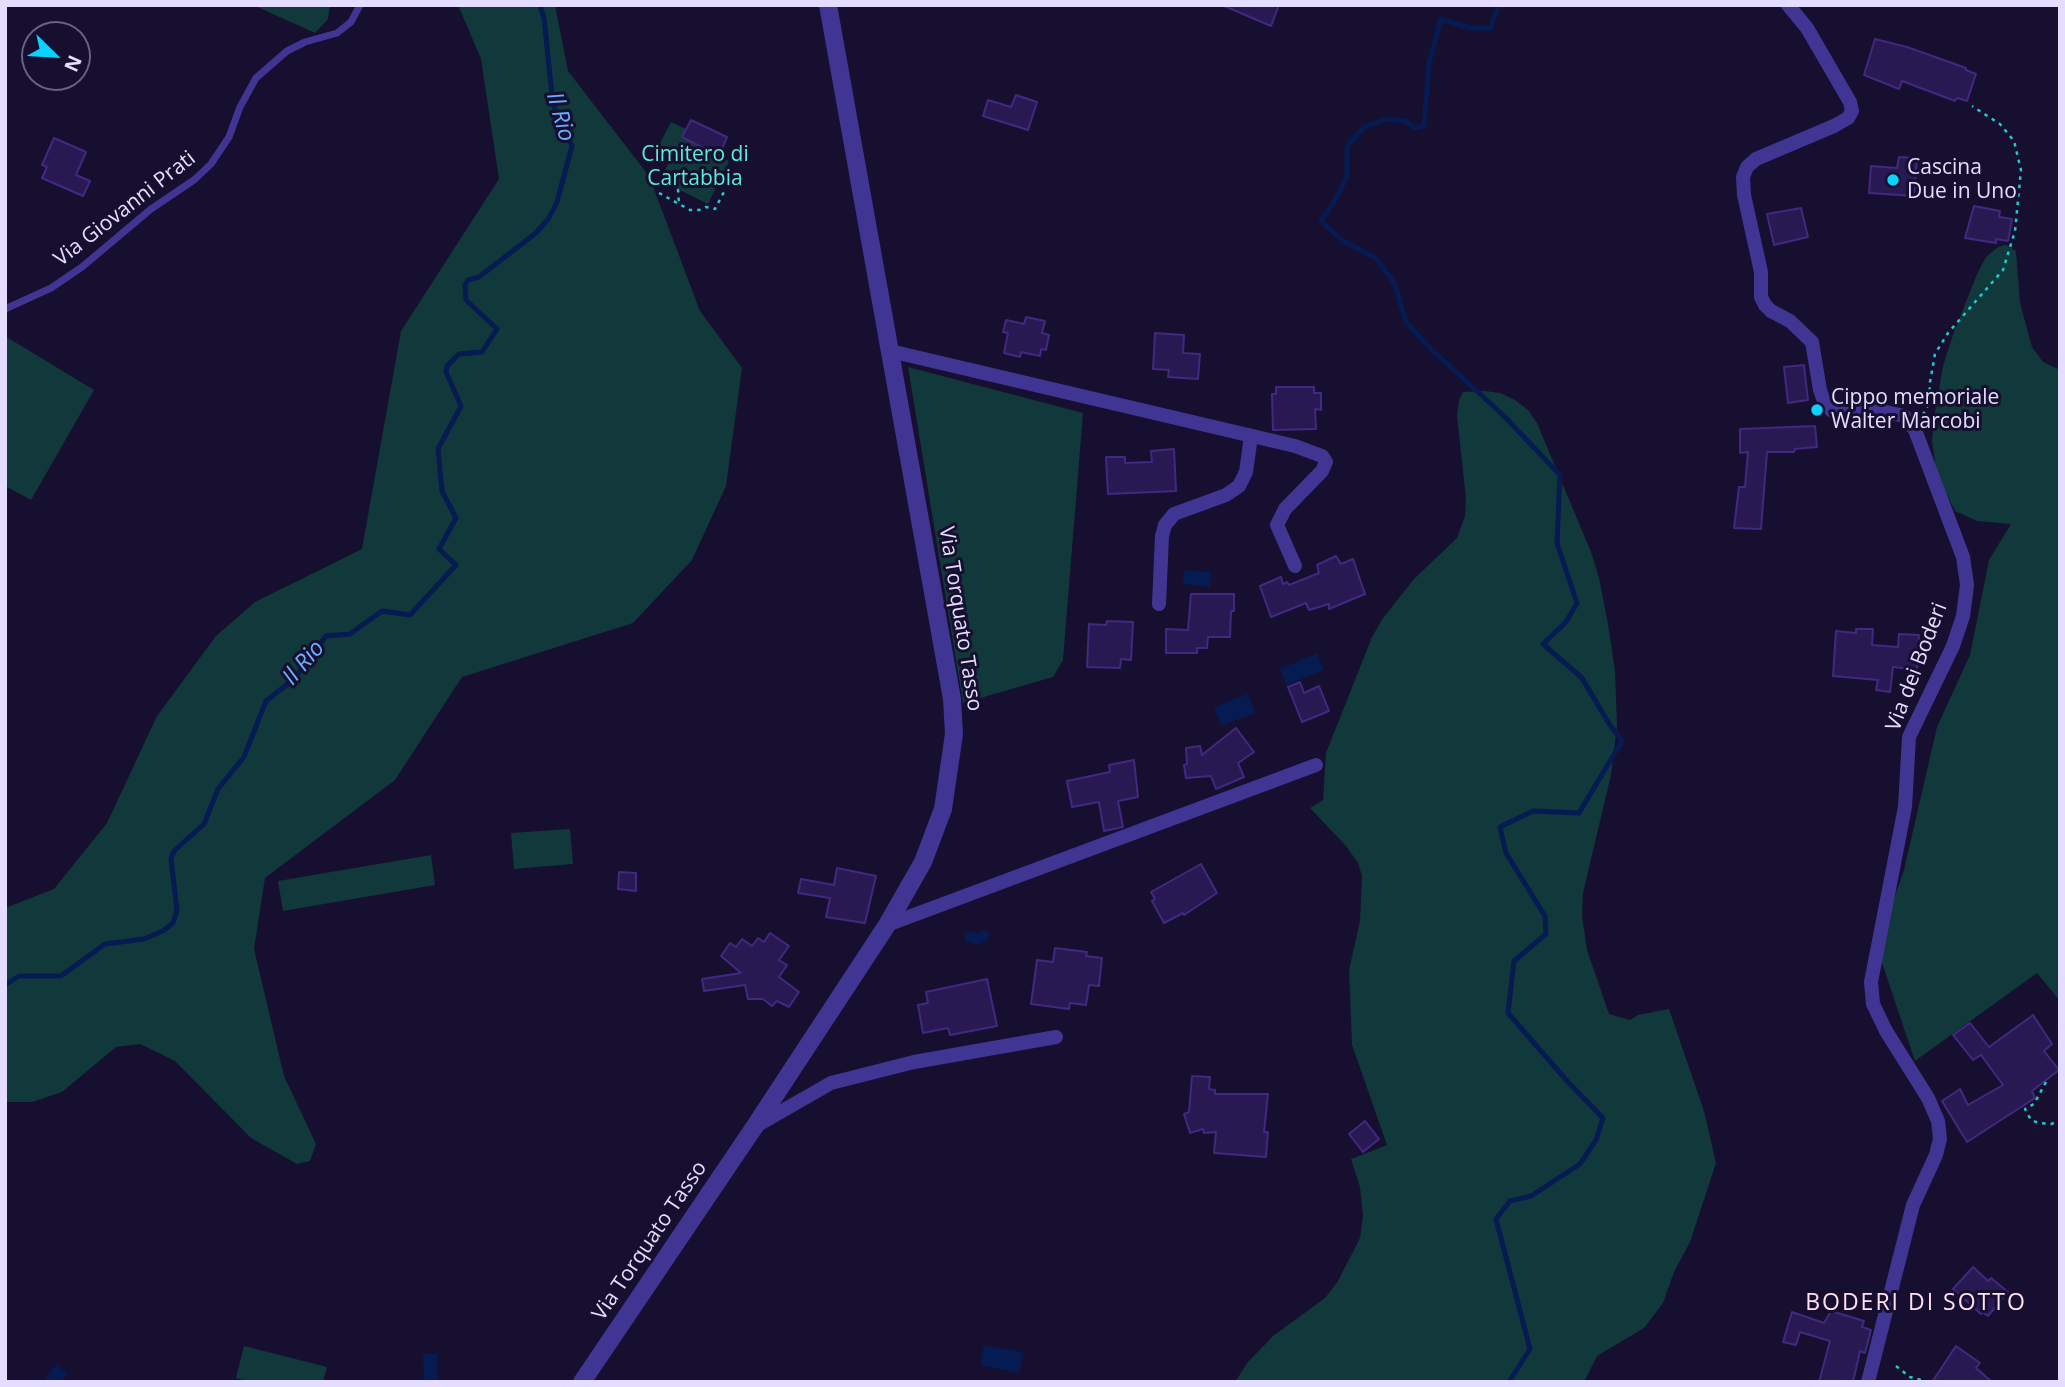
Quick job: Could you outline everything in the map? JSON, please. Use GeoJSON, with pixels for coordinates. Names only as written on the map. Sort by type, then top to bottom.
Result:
{"type":"FeatureCollection","features":[{"type":"Feature","properties":{"kind":"street","name":"Via Torquato Tasso"},"geometry":{"type":"LineString","coordinates":[[582,1382],[887,925],[923,862],[943,808],[954,734],[947,663],[828,5]]}},
{"type":"Feature","properties":{"kind":"street"},"geometry":{"type":"LineString","coordinates":[[1788,5],[1807,28],[1850,102],[1852,111],[1848,118],[1834,126],[1756,159],[1747,167],[1743,177],[1744,195],[1761,272],[1761,297],[1771,311],[1790,321],[1812,342],[1820,390],[1825,404],[1832,411],[1882,411],[1903,416],[1915,430]]}},
{"type":"Feature","properties":{"kind":"street"},"geometry":{"type":"LineString","coordinates":[[890,351],[1295,446],[1322,456],[1326,462],[1322,471],[1285,509],[1278,525],[1295,566]]}},
{"type":"Feature","properties":{"kind":"street","name":"Via dei Boderi"},"geometry":{"type":"LineString","coordinates":[[1868,1382],[1913,1205],[1937,1155],[1940,1139],[1938,1121],[1928,1098],[1886,1031],[1873,1004],[1871,982],[1905,807],[1909,737],[1953,646],[1963,616],[1967,585],[1963,557],[1915,430]]}},
{"type":"Feature","properties":{"kind":"street"},"geometry":{"type":"LineString","coordinates":[[1159,604],[1162,536],[1165,525],[1174,514],[1226,495],[1239,486],[1246,472],[1251,436]]}},
{"type":"Feature","properties":{"kind":"street"},"geometry":{"type":"LineString","coordinates":[[887,925],[1316,765]]}},
{"type":"Feature","properties":{"kind":"street","name":"Via Torquato Tasso"},"geometry":{"type":"LineString","coordinates":[[755,1126],[831,1083],[914,1062],[1056,1037]]}},
{"type":"Feature","properties":{"kind":"lane","name":"Via Giovanni Prati"},"geometry":{"type":"LineString","coordinates":[[5,309],[51,288],[82,267],[151,209],[194,180],[211,164],[229,137],[240,107],[257,78],[287,51],[304,42],[337,33],[351,22],[360,5]]}},
{"type":"Feature","properties":{"kind":"path"},"geometry":{"type":"LineString","coordinates":[[1915,430],[1929,403],[1935,354],[1948,333],[2003,270],[2015,231],[2021,170],[2014,141],[2000,124],[1972,106]]}},
{"type":"Feature","properties":{"kind":"path"},"geometry":{"type":"LineString","coordinates":[[659,193],[690,210],[706,207],[715,209],[726,188]]}},
{"type":"Feature","properties":{"kind":"path"},"geometry":{"type":"LineString","coordinates":[[678,189],[679,205]]}},
{"type":"Feature","properties":{"kind":"path"},"geometry":{"type":"LineString","coordinates":[[2046,1082],[2034,1104],[2025,1109],[2031,1120],[2039,1123],[2051,1124],[2060,1121]]}},
{"type":"Feature","properties":{"kind":"path"},"geometry":{"type":"LineString","coordinates":[[1896,1366],[1910,1377],[1929,1382]]}},
{"type":"Feature","properties":{"kind":"green space"},"geometry":{"type":"Polygon","coordinates":[[[253,5],[330,5],[328,19],[315,33],[253,5]]]}},
{"type":"Feature","properties":{"kind":"green space"},"geometry":{"type":"Polygon","coordinates":[[[458,5],[555,5],[568,71],[649,176],[700,311],[742,368],[726,486],[692,560],[633,623],[462,677],[395,780],[265,878],[254,949],[284,1076],[316,1144],[310,1161],[297,1164],[251,1138],[175,1061],[140,1044],[116,1047],[62,1092],[32,1102],[5,1102],[5,908],[54,889],[107,823],[157,716],[216,636],[255,602],[362,549],[401,331],[499,179],[481,59],[458,5]]]}},
{"type":"Feature","properties":{"kind":"green space","name":"Cimitero di Cartabbia"},"geometry":{"type":"Polygon","coordinates":[[[691,120],[727,137],[719,155],[729,161],[708,204],[660,180],[672,156],[657,149],[671,122],[686,129],[691,120]]]}},
{"type":"Feature","properties":{"kind":"green space"},"geometry":{"type":"Polygon","coordinates":[[[2006,245],[2016,251],[2020,303],[2032,347],[2043,362],[2060,370],[2060,1001],[2037,973],[1915,1061],[1877,948],[1904,870],[1937,727],[1970,655],[1989,560],[2011,524],[1977,521],[1955,511],[1935,463],[1932,441],[1934,418],[1943,366],[1977,274],[1986,257],[1998,247],[2006,245]]]}},
{"type":"Feature","properties":{"kind":"green space"},"geometry":{"type":"Polygon","coordinates":[[[5,336],[94,390],[31,500],[5,486],[5,336]]]}},
{"type":"Feature","properties":{"kind":"green space"},"geometry":{"type":"Polygon","coordinates":[[[908,367],[1083,413],[1063,660],[1053,677],[963,703],[908,367]]]}},
{"type":"Feature","properties":{"kind":"green space"},"geometry":{"type":"Polygon","coordinates":[[[1463,392],[1500,393],[1515,400],[1528,410],[1537,423],[1591,552],[1608,624],[1615,671],[1617,726],[1611,775],[1583,893],[1582,916],[1587,950],[1609,1014],[1630,1020],[1638,1015],[1669,1009],[1704,1111],[1716,1163],[1690,1242],[1674,1272],[1663,1303],[1644,1328],[1597,1356],[1584,1382],[1235,1382],[1248,1362],[1273,1336],[1325,1298],[1338,1281],[1360,1238],[1363,1215],[1360,1187],[1351,1159],[1387,1145],[1352,1045],[1349,970],[1360,921],[1362,876],[1358,863],[1346,846],[1310,808],[1323,800],[1326,753],[1372,637],[1383,618],[1414,579],[1457,538],[1465,516],[1466,498],[1457,416],[1459,400],[1463,392]]]}},
{"type":"Feature","properties":{"kind":"green space"},"geometry":{"type":"Polygon","coordinates":[[[570,829],[573,864],[514,869],[511,833],[570,829]]]}},
{"type":"Feature","properties":{"kind":"green space"},"geometry":{"type":"Polygon","coordinates":[[[431,855],[435,885],[283,911],[278,881],[431,855]]]}},
{"type":"Feature","properties":{"kind":"green space"},"geometry":{"type":"Polygon","coordinates":[[[244,1346],[327,1367],[323,1382],[251,1382],[236,1378],[244,1346]]]}},
{"type":"Feature","properties":{"kind":"water"},"geometry":{"type":"Polygon","coordinates":[[[1184,570],[1211,572],[1210,587],[1183,584],[1184,570]]]}},
{"type":"Feature","properties":{"kind":"water"},"geometry":{"type":"Polygon","coordinates":[[[1317,653],[1324,670],[1287,685],[1280,669],[1317,653]]]}},
{"type":"Feature","properties":{"kind":"water"},"geometry":{"type":"Polygon","coordinates":[[[1248,694],[1255,713],[1221,726],[1214,707],[1248,694]]]}},
{"type":"Feature","properties":{"kind":"water"},"geometry":{"type":"Polygon","coordinates":[[[982,930],[987,931],[990,936],[986,940],[978,945],[965,941],[965,934],[971,931],[977,934],[982,930]]]}},
{"type":"Feature","properties":{"kind":"water"},"geometry":{"type":"Polygon","coordinates":[[[984,1345],[1023,1352],[1019,1373],[980,1365],[984,1345]]]}},
{"type":"Feature","properties":{"kind":"water"},"geometry":{"type":"Polygon","coordinates":[[[423,1354],[437,1354],[438,1382],[424,1382],[423,1354]]]}},
{"type":"Feature","properties":{"kind":"water"},"geometry":{"type":"Polygon","coordinates":[[[57,1364],[67,1374],[61,1382],[42,1382],[57,1364]]]}},
{"type":"Feature","properties":{"kind":"building"},"geometry":{"type":"Polygon","coordinates":[[[1222,5],[1279,5],[1271,26],[1222,5]]]}},
{"type":"Feature","properties":{"kind":"building"},"geometry":{"type":"Polygon","coordinates":[[[1875,39],[1907,47],[1976,74],[1967,101],[1957,98],[1955,101],[1902,81],[1899,89],[1864,75],[1875,39]]]}},
{"type":"Feature","properties":{"kind":"building"},"geometry":{"type":"Polygon","coordinates":[[[1016,95],[1037,102],[1028,130],[983,116],[988,100],[1011,107],[1016,95]]]}},
{"type":"Feature","properties":{"kind":"building"},"geometry":{"type":"Polygon","coordinates":[[[691,120],[727,137],[719,156],[682,137],[691,120]]]}},
{"type":"Feature","properties":{"kind":"building"},"geometry":{"type":"Polygon","coordinates":[[[54,138],[86,152],[76,175],[90,181],[83,196],[42,178],[47,167],[42,165],[54,138]]]}},
{"type":"Feature","properties":{"kind":"building","name":"Cascina Due in Uno"},"geometry":{"type":"Polygon","coordinates":[[[1899,157],[1917,158],[1914,196],[1869,193],[1871,166],[1897,168],[1899,157]]]}},
{"type":"Feature","properties":{"kind":"building"},"geometry":{"type":"Polygon","coordinates":[[[1974,206],[2000,211],[1999,217],[2012,219],[2008,241],[1996,239],[1996,243],[1965,238],[1974,206]]]}},
{"type":"Feature","properties":{"kind":"building"},"geometry":{"type":"Polygon","coordinates":[[[1801,208],[1808,237],[1774,245],[1767,214],[1801,208]]]}},
{"type":"Feature","properties":{"kind":"building"},"geometry":{"type":"Polygon","coordinates":[[[1026,317],[1045,321],[1042,333],[1049,335],[1046,350],[1041,349],[1040,356],[1021,352],[1020,357],[1004,353],[1008,333],[1003,332],[1006,320],[1024,324],[1026,317]]]}},
{"type":"Feature","properties":{"kind":"building"},"geometry":{"type":"Polygon","coordinates":[[[1155,333],[1184,335],[1183,353],[1200,354],[1198,379],[1168,377],[1169,370],[1153,369],[1155,333]]]}},
{"type":"Feature","properties":{"kind":"building"},"geometry":{"type":"Polygon","coordinates":[[[1804,365],[1808,400],[1788,403],[1784,367],[1804,365]]]}},
{"type":"Feature","properties":{"kind":"building"},"geometry":{"type":"Polygon","coordinates":[[[1276,387],[1314,387],[1314,393],[1321,393],[1321,410],[1315,409],[1316,429],[1273,430],[1272,394],[1276,394],[1276,387]]]}},
{"type":"Feature","properties":{"kind":"building"},"geometry":{"type":"Polygon","coordinates":[[[1815,426],[1817,447],[1795,449],[1794,452],[1767,452],[1761,529],[1734,528],[1739,487],[1745,487],[1748,452],[1740,453],[1740,429],[1815,426]]]}},
{"type":"Feature","properties":{"kind":"building"},"geometry":{"type":"Polygon","coordinates":[[[1174,449],[1176,491],[1108,494],[1106,457],[1125,457],[1125,463],[1152,462],[1151,451],[1174,449]]]}},
{"type":"Feature","properties":{"kind":"building"},"geometry":{"type":"Polygon","coordinates":[[[1336,556],[1341,564],[1353,559],[1365,594],[1329,609],[1329,604],[1309,610],[1306,603],[1271,617],[1260,586],[1281,577],[1283,584],[1287,582],[1289,585],[1319,573],[1317,565],[1336,556]]]}},
{"type":"Feature","properties":{"kind":"building"},"geometry":{"type":"Polygon","coordinates":[[[1191,594],[1234,594],[1230,637],[1208,637],[1207,648],[1197,648],[1197,653],[1166,653],[1166,629],[1188,630],[1191,594]]]}},
{"type":"Feature","properties":{"kind":"building"},"geometry":{"type":"Polygon","coordinates":[[[1107,621],[1133,622],[1131,660],[1121,659],[1120,668],[1087,667],[1089,624],[1106,625],[1107,621]]]}},
{"type":"Feature","properties":{"kind":"building"},"geometry":{"type":"Polygon","coordinates":[[[1856,629],[1873,629],[1872,645],[1898,647],[1899,634],[1919,635],[1917,670],[1893,667],[1890,692],[1876,690],[1878,680],[1833,676],[1836,631],[1856,633],[1856,629]]]}},
{"type":"Feature","properties":{"kind":"building"},"geometry":{"type":"Polygon","coordinates":[[[1300,682],[1304,693],[1319,686],[1329,711],[1302,722],[1288,687],[1300,682]]]}},
{"type":"Feature","properties":{"kind":"building"},"geometry":{"type":"Polygon","coordinates":[[[1236,728],[1254,752],[1238,763],[1244,777],[1216,789],[1211,776],[1186,778],[1186,748],[1200,746],[1202,755],[1236,728]]]}},
{"type":"Feature","properties":{"kind":"building"},"geometry":{"type":"Polygon","coordinates":[[[1134,760],[1138,797],[1118,801],[1123,827],[1104,831],[1099,802],[1072,807],[1067,781],[1110,772],[1109,765],[1134,760]]]}},
{"type":"Feature","properties":{"kind":"building"},"geometry":{"type":"Polygon","coordinates":[[[1201,864],[1217,893],[1184,915],[1183,913],[1164,923],[1152,901],[1155,899],[1151,892],[1201,864]]]}},
{"type":"Feature","properties":{"kind":"building"},"geometry":{"type":"Polygon","coordinates":[[[837,868],[876,876],[865,923],[826,917],[830,898],[798,893],[801,879],[834,885],[837,868]]]}},
{"type":"Feature","properties":{"kind":"building"},"geometry":{"type":"Polygon","coordinates":[[[619,872],[636,873],[636,891],[618,889],[619,872]]]}},
{"type":"Feature","properties":{"kind":"building"},"geometry":{"type":"Polygon","coordinates":[[[770,933],[789,946],[779,960],[787,965],[779,977],[799,992],[789,1007],[777,1001],[772,1006],[763,999],[748,999],[745,985],[704,991],[702,979],[741,973],[721,956],[730,943],[736,947],[742,939],[752,946],[758,938],[764,942],[770,933]]]}},
{"type":"Feature","properties":{"kind":"building"},"geometry":{"type":"Polygon","coordinates":[[[1055,948],[1087,952],[1086,956],[1102,958],[1099,986],[1089,985],[1086,1005],[1070,1003],[1069,1009],[1031,1004],[1037,960],[1053,962],[1055,948]]]}},
{"type":"Feature","properties":{"kind":"building"},"geometry":{"type":"Polygon","coordinates":[[[987,979],[997,1026],[950,1035],[948,1028],[923,1033],[918,1005],[928,1003],[926,992],[987,979]]]}},
{"type":"Feature","properties":{"kind":"building"},"geometry":{"type":"Polygon","coordinates":[[[2033,1015],[2052,1044],[2044,1051],[2059,1070],[2032,1091],[2035,1098],[1967,1142],[1942,1101],[1960,1089],[1968,1105],[2003,1085],[1981,1055],[1973,1060],[1953,1035],[1970,1023],[1989,1047],[2033,1015]]]}},
{"type":"Feature","properties":{"kind":"building"},"geometry":{"type":"Polygon","coordinates":[[[1192,1076],[1210,1077],[1209,1089],[1215,1090],[1215,1094],[1268,1094],[1264,1132],[1268,1132],[1266,1157],[1214,1153],[1216,1132],[1204,1133],[1203,1129],[1190,1133],[1184,1114],[1189,1112],[1192,1076]]]}},
{"type":"Feature","properties":{"kind":"building"},"geometry":{"type":"Polygon","coordinates":[[[1365,1121],[1379,1139],[1363,1152],[1349,1134],[1365,1121]]]}},
{"type":"Feature","properties":{"kind":"building"},"geometry":{"type":"Polygon","coordinates":[[[1973,1267],[1988,1281],[1991,1278],[2008,1292],[1988,1316],[1982,1312],[1981,1314],[1953,1289],[1973,1267]]]}},
{"type":"Feature","properties":{"kind":"building"},"geometry":{"type":"Polygon","coordinates":[[[1831,1311],[1864,1321],[1862,1327],[1871,1330],[1865,1353],[1860,1351],[1853,1382],[1819,1382],[1830,1341],[1800,1332],[1796,1345],[1783,1342],[1792,1312],[1824,1323],[1831,1311]]]}},
{"type":"Feature","properties":{"kind":"building"},"geometry":{"type":"Polygon","coordinates":[[[1956,1346],[1980,1363],[1976,1368],[1992,1382],[1932,1382],[1956,1346]]]}},
{"type":"Feature","properties":{"kind":"waterway","name":"Il Rio"},"geometry":{"type":"LineString","coordinates":[[5,985],[19,976],[61,976],[105,944],[144,939],[163,931],[173,923],[177,910],[171,859],[174,851],[204,824],[218,789],[244,757],[266,701],[294,679],[326,636],[350,634],[382,611],[410,615],[456,565],[439,549],[456,518],[442,491],[438,449],[461,406],[446,372],[447,366],[459,354],[482,352],[497,329],[466,300],[465,285],[468,280],[479,277],[536,233],[549,218],[557,202],[572,146],[553,104],[544,18],[540,5]]}},
{"type":"Feature","properties":{"kind":"waterway"},"geometry":{"type":"LineString","coordinates":[[1499,5],[1490,28],[1470,28],[1441,19],[1429,63],[1424,126],[1415,128],[1406,121],[1387,119],[1364,127],[1347,146],[1347,177],[1321,221],[1343,241],[1376,258],[1395,284],[1406,322],[1432,350],[1504,416],[1560,475],[1557,543],[1577,603],[1566,622],[1543,644],[1582,678],[1622,741],[1579,813],[1533,811],[1500,827],[1506,853],[1545,916],[1546,934],[1514,961],[1508,1013],[1603,1118],[1596,1140],[1580,1164],[1531,1196],[1510,1201],[1496,1219],[1530,1349],[1509,1382]]}},
{"type":"Feature","properties":{"kind":"place","name":"Cascina Due in Uno"},"geometry":{"type":"Point","coordinates":[1893,180]}},
{"type":"Feature","properties":{"kind":"place","name":"Cippo memoriale Walter Marcobi"},"geometry":{"type":"Point","coordinates":[1817,410]}},
{"type":"Feature","properties":{"kind":"district","name":"BODERI DI SOTTO"},"geometry":{"type":"Point","coordinates":[1916,1303]}}]}
